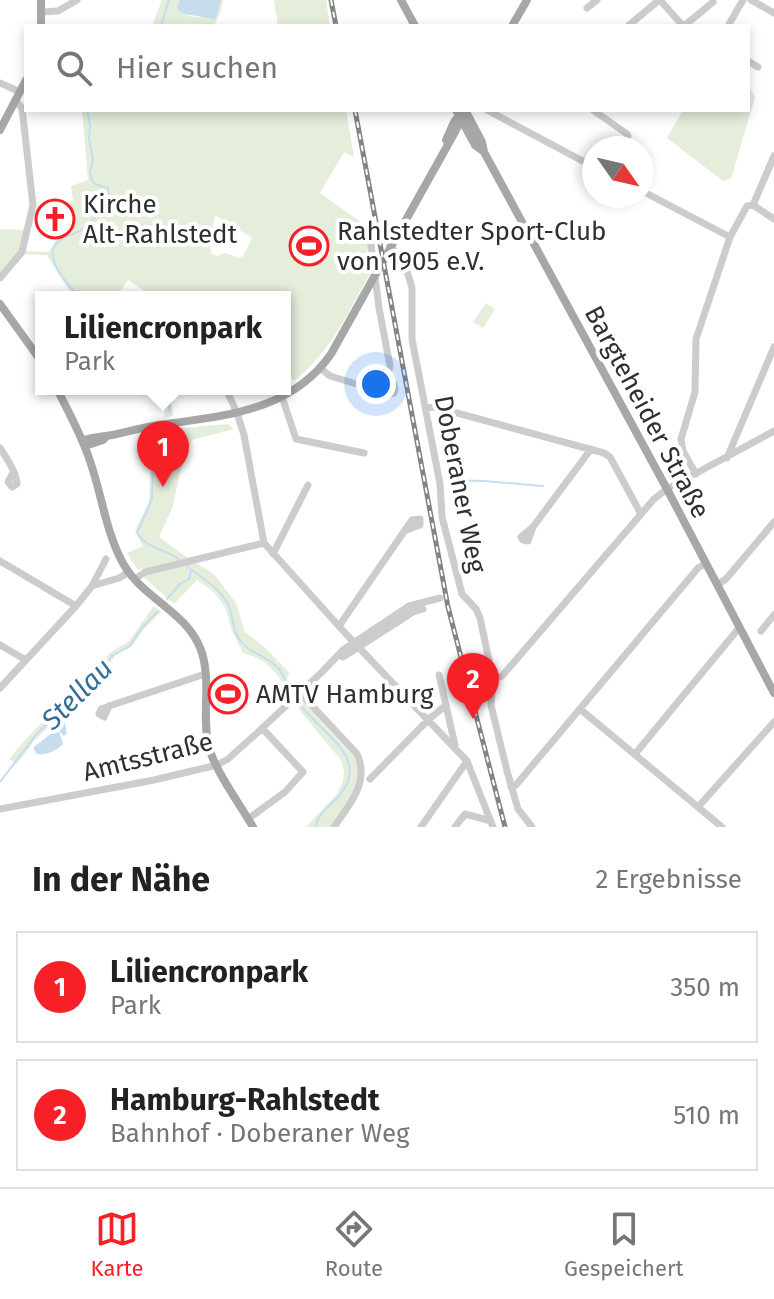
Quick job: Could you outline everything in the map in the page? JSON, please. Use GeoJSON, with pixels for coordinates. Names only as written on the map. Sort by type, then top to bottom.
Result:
{"type":"FeatureCollection","features":[{"type":"Feature","properties":{"kind":"main road"},"geometry":{"type":"LineString","coordinates":[[41,0],[41,24]]}},
{"type":"Feature","properties":{"kind":"main road"},"geometry":{"type":"LineString","coordinates":[[401,0],[414,24]]}},
{"type":"Feature","properties":{"kind":"main road"},"geometry":{"type":"LineString","coordinates":[[515,24],[527,0]]}},
{"type":"Feature","properties":{"kind":"main road"},"geometry":{"type":"LineString","coordinates":[[0,130],[24,84]]}},
{"type":"Feature","properties":{"kind":"main road"},"geometry":{"type":"LineString","coordinates":[[442,152],[462,113]]}},
{"type":"Feature","properties":{"kind":"main road"},"geometry":{"type":"LineString","coordinates":[[291,391],[307,381],[331,354],[442,152],[452,126],[462,113]]}},
{"type":"Feature","properties":{"kind":"main road","name":"Bargteheider Straße"},"geometry":{"type":"LineString","coordinates":[[462,113],[473,141],[484,152],[774,693]]}},
{"type":"Feature","properties":{"kind":"main road","name":"Bargteheider Straße"},"geometry":{"type":"LineString","coordinates":[[462,113],[482,142],[484,152]]}},
{"type":"Feature","properties":{"kind":"main road"},"geometry":{"type":"LineString","coordinates":[[449,143],[461,138],[473,141]]}},
{"type":"Feature","properties":{"kind":"main road"},"geometry":{"type":"LineString","coordinates":[[0,304],[35,353]]}},
{"type":"Feature","properties":{"kind":"main road"},"geometry":{"type":"LineString","coordinates":[[60,395],[95,475],[114,545],[132,576],[191,631],[201,652],[210,752],[251,823]]}},
{"type":"Feature","properties":{"kind":"main road"},"geometry":{"type":"LineString","coordinates":[[83,443],[102,435],[143,427],[237,413],[285,395]]}},
{"type":"Feature","properties":{"kind":"street"},"geometry":{"type":"LineString","coordinates":[[42,12],[58,11],[77,0]]}},
{"type":"Feature","properties":{"kind":"street"},"geometry":{"type":"LineString","coordinates":[[587,8],[597,0]]}},
{"type":"Feature","properties":{"kind":"street"},"geometry":{"type":"LineString","coordinates":[[630,24],[659,0],[682,24]]}},
{"type":"Feature","properties":{"kind":"street"},"geometry":{"type":"LineString","coordinates":[[729,24],[743,0]]}},
{"type":"Feature","properties":{"kind":"street"},"geometry":{"type":"LineString","coordinates":[[751,0],[774,13]]}},
{"type":"Feature","properties":{"kind":"street"},"geometry":{"type":"LineString","coordinates":[[686,24],[713,2]]}},
{"type":"Feature","properties":{"kind":"street"},"geometry":{"type":"LineString","coordinates":[[750,62],[758,67]]}},
{"type":"Feature","properties":{"kind":"street"},"geometry":{"type":"LineString","coordinates":[[0,83],[18,96],[22,108],[33,205],[22,252],[0,278]]}},
{"type":"Feature","properties":{"kind":"street"},"geometry":{"type":"LineString","coordinates":[[491,112],[582,161]]}},
{"type":"Feature","properties":{"kind":"street"},"geometry":{"type":"LineString","coordinates":[[596,112],[628,136]]}},
{"type":"Feature","properties":{"kind":"street"},"geometry":{"type":"LineString","coordinates":[[753,205],[774,156]]}},
{"type":"Feature","properties":{"kind":"street"},"geometry":{"type":"LineString","coordinates":[[654,197],[730,237]]}},
{"type":"Feature","properties":{"kind":"street"},"geometry":{"type":"LineString","coordinates":[[696,474],[683,451],[681,439],[695,392],[696,339],[730,237],[747,206],[753,205],[774,219]]}},
{"type":"Feature","properties":{"kind":"street"},"geometry":{"type":"LineString","coordinates":[[369,229],[390,366],[384,383],[376,390]]}},
{"type":"Feature","properties":{"kind":"street","name":"Doberaner Weg"},"geometry":{"type":"LineString","coordinates":[[387,252],[401,256],[408,274],[413,298],[412,339],[440,484],[442,517],[462,594],[479,613],[493,679],[491,705],[511,787],[518,809],[532,827]]}},
{"type":"Feature","properties":{"kind":"street"},"geometry":{"type":"LineString","coordinates":[[727,458],[774,347]]}},
{"type":"Feature","properties":{"kind":"street"},"geometry":{"type":"LineString","coordinates":[[320,368],[330,376],[391,395],[394,393],[393,383],[384,383]]}},
{"type":"Feature","properties":{"kind":"street"},"geometry":{"type":"LineString","coordinates":[[229,395],[247,449],[264,543],[467,761],[492,824]]}},
{"type":"Feature","properties":{"kind":"street"},"geometry":{"type":"LineString","coordinates":[[282,397],[296,439],[364,453]]}},
{"type":"Feature","properties":{"kind":"street"},"geometry":{"type":"LineString","coordinates":[[426,408],[435,407],[591,449],[610,457],[641,514]]}},
{"type":"Feature","properties":{"kind":"street"},"geometry":{"type":"LineString","coordinates":[[493,679],[502,676],[654,499],[774,431]]}},
{"type":"Feature","properties":{"kind":"street"},"geometry":{"type":"LineString","coordinates":[[0,448],[13,473]]}},
{"type":"Feature","properties":{"kind":"street"},"geometry":{"type":"LineString","coordinates":[[533,527],[591,449]]}},
{"type":"Feature","properties":{"kind":"street"},"geometry":{"type":"LineString","coordinates":[[273,554],[308,485]]}},
{"type":"Feature","properties":{"kind":"street"},"geometry":{"type":"LineString","coordinates":[[717,585],[726,579],[774,522]]}},
{"type":"Feature","properties":{"kind":"street"},"geometry":{"type":"LineString","coordinates":[[339,626],[404,531]]}},
{"type":"Feature","properties":{"kind":"street"},"geometry":{"type":"LineString","coordinates":[[92,586],[264,543]]}},
{"type":"Feature","properties":{"kind":"street"},"geometry":{"type":"LineString","coordinates":[[0,688],[76,606],[92,586],[106,559]]}},
{"type":"Feature","properties":{"kind":"street"},"geometry":{"type":"LineString","coordinates":[[0,561],[76,606]]}},
{"type":"Feature","properties":{"kind":"street"},"geometry":{"type":"LineString","coordinates":[[511,787],[516,785],[698,568],[705,564]]}},
{"type":"Feature","properties":{"kind":"street"},"geometry":{"type":"LineString","coordinates":[[450,596],[462,594]]}},
{"type":"Feature","properties":{"kind":"street","name":"Amtsstraße"},"geometry":{"type":"LineString","coordinates":[[0,809],[217,765],[229,758],[322,672],[383,628],[394,616],[413,604],[440,598]]}},
{"type":"Feature","properties":{"kind":"street"},"geometry":{"type":"LineString","coordinates":[[383,628],[423,609]]}},
{"type":"Feature","properties":{"kind":"street"},"geometry":{"type":"LineString","coordinates":[[761,631],[774,615]]}},
{"type":"Feature","properties":{"kind":"street"},"geometry":{"type":"LineString","coordinates":[[635,754],[739,628]]}},
{"type":"Feature","properties":{"kind":"street"},"geometry":{"type":"LineString","coordinates":[[0,645],[26,660]]}},
{"type":"Feature","properties":{"kind":"street"},"geometry":{"type":"LineString","coordinates":[[109,706],[205,674]]}},
{"type":"Feature","properties":{"kind":"street"},"geometry":{"type":"LineString","coordinates":[[439,675],[455,747]]}},
{"type":"Feature","properties":{"kind":"street"},"geometry":{"type":"LineString","coordinates":[[300,693],[357,754],[361,763],[358,790],[334,827]]}},
{"type":"Feature","properties":{"kind":"street"},"geometry":{"type":"LineString","coordinates":[[370,779],[446,705]]}},
{"type":"Feature","properties":{"kind":"street"},"geometry":{"type":"LineString","coordinates":[[580,709],[722,827]]}},
{"type":"Feature","properties":{"kind":"street"},"geometry":{"type":"LineString","coordinates":[[698,807],[774,722]]}},
{"type":"Feature","properties":{"kind":"street"},"geometry":{"type":"LineString","coordinates":[[251,823],[303,772],[262,728]]}},
{"type":"Feature","properties":{"kind":"street"},"geometry":{"type":"LineString","coordinates":[[421,827],[467,761]]}},
{"type":"Feature","properties":{"kind":"street"},"geometry":{"type":"LineString","coordinates":[[455,827],[465,814],[492,824]]}},
{"type":"Feature","properties":{"kind":"green space"},"geometry":{"type":"Polygon","coordinates":[[[162,0],[179,0],[177,10],[198,17],[218,13],[223,0],[215,24],[153,24],[162,0]]]}},
{"type":"Feature","properties":{"kind":"green space"},"geometry":{"type":"Polygon","coordinates":[[[274,0],[326,0],[330,24],[278,24],[274,0]]]}},
{"type":"Feature","properties":{"kind":"green space"},"geometry":{"type":"Polygon","coordinates":[[[750,89],[755,97],[731,179],[723,181],[667,138],[682,112],[750,112],[750,89]]]}},
{"type":"Feature","properties":{"kind":"green space"},"geometry":{"type":"Polygon","coordinates":[[[82,112],[346,112],[354,157],[344,152],[320,193],[365,225],[371,259],[365,269],[371,272],[329,344],[294,381],[291,377],[291,291],[144,291],[128,280],[120,291],[70,291],[47,255],[22,254],[24,251],[49,252],[66,231],[63,205],[73,201],[71,186],[88,180],[82,112]],[[215,215],[210,246],[212,254],[243,256],[252,238],[215,215]]]}},
{"type":"Feature","properties":{"kind":"green space"},"geometry":{"type":"Polygon","coordinates":[[[0,229],[27,230],[21,250],[0,275],[0,229]]]}},
{"type":"Feature","properties":{"kind":"green space"},"geometry":{"type":"Polygon","coordinates":[[[486,303],[495,309],[483,328],[473,322],[486,303]]]}},
{"type":"Feature","properties":{"kind":"green space"},"geometry":{"type":"Polygon","coordinates":[[[162,395],[170,395],[173,416],[165,417],[162,395]]]}},
{"type":"Feature","properties":{"kind":"green space"},"geometry":{"type":"Polygon","coordinates":[[[228,424],[234,429],[192,440],[180,472],[173,506],[159,537],[188,558],[138,570],[127,553],[143,546],[135,531],[149,502],[152,435],[228,424]]]}},
{"type":"Feature","properties":{"kind":"green space"},"geometry":{"type":"Polygon","coordinates":[[[196,563],[214,574],[236,603],[245,632],[289,672],[287,679],[295,689],[290,694],[271,668],[243,653],[226,609],[215,593],[197,580],[174,604],[142,576],[196,563]]]}},
{"type":"Feature","properties":{"kind":"green space"},"geometry":{"type":"Polygon","coordinates":[[[154,606],[161,612],[131,647],[115,655],[108,667],[33,742],[17,764],[9,759],[111,652],[129,641],[154,606]]]}},
{"type":"Feature","properties":{"kind":"green space"},"geometry":{"type":"Polygon","coordinates":[[[295,701],[302,701],[354,757],[359,769],[356,789],[331,827],[306,827],[337,794],[343,781],[341,760],[295,701]]]}},
{"type":"Feature","properties":{"kind":"water"},"geometry":{"type":"Polygon","coordinates":[[[179,0],[221,0],[215,19],[184,14],[177,10],[179,0]]]}},
{"type":"Feature","properties":{"kind":"water"},"geometry":{"type":"Polygon","coordinates":[[[172,432],[180,437],[184,445],[173,463],[168,463],[160,455],[160,442],[163,435],[172,432]]]}},
{"type":"Feature","properties":{"kind":"water"},"geometry":{"type":"Polygon","coordinates":[[[59,721],[65,723],[67,733],[64,736],[59,731],[63,744],[51,752],[37,754],[34,747],[53,732],[59,721]]]}},
{"type":"Feature","properties":{"kind":"waterway"},"geometry":{"type":"LineString","coordinates":[[162,24],[169,0]]}},
{"type":"Feature","properties":{"kind":"waterway"},"geometry":{"type":"LineString","coordinates":[[74,291],[58,271],[54,248],[58,242],[93,220],[109,195],[108,188],[92,181],[87,112]]}},
{"type":"Feature","properties":{"kind":"waterway"},"geometry":{"type":"LineString","coordinates":[[167,395],[170,412]]}},
{"type":"Feature","properties":{"kind":"waterway"},"geometry":{"type":"LineString","coordinates":[[161,454],[153,466],[152,499],[137,533],[147,543],[181,561]]}},
{"type":"Feature","properties":{"kind":"waterway"},"geometry":{"type":"LineString","coordinates":[[448,480],[543,486]]}},
{"type":"Feature","properties":{"kind":"waterway"},"geometry":{"type":"LineString","coordinates":[[186,565],[223,596],[239,639],[279,669],[291,691]]}},
{"type":"Feature","properties":{"kind":"waterway","name":"Stellau"},"geometry":{"type":"LineString","coordinates":[[167,599],[189,579],[191,571]]}},
{"type":"Feature","properties":{"kind":"waterway","name":"Stellau"},"geometry":{"type":"LineString","coordinates":[[0,782],[36,735],[112,656],[130,646],[158,611]]}},
{"type":"Feature","properties":{"kind":"waterway"},"geometry":{"type":"LineString","coordinates":[[299,703],[337,744],[349,767],[349,779],[342,792],[323,812],[315,827]]}},
{"type":"Feature","properties":{"kind":"railway"},"geometry":{"type":"LineString","coordinates":[[331,0],[336,24]]}},
{"type":"Feature","properties":{"kind":"railway"},"geometry":{"type":"LineString","coordinates":[[355,112],[448,607],[505,827]]}},
{"type":"Feature","properties":{"kind":"place","name":"Kirche Alt-Rahlstedt"},"geometry":{"type":"Point","coordinates":[55,219]}},
{"type":"Feature","properties":{"kind":"place","name":"Rahlstedter Sport-Club von 1905 e.V."},"geometry":{"type":"Point","coordinates":[309,246]}},
{"type":"Feature","properties":{"kind":"place","name":"Liliencronpark"},"geometry":{"type":"Point","coordinates":[163,487]}},
{"type":"Feature","properties":{"kind":"place","name":"AMTV Hamburg"},"geometry":{"type":"Point","coordinates":[228,694]}},
{"type":"Feature","properties":{"kind":"place","name":"Hamburg-Rahlstedt"},"geometry":{"type":"Point","coordinates":[473,719]}}]}
